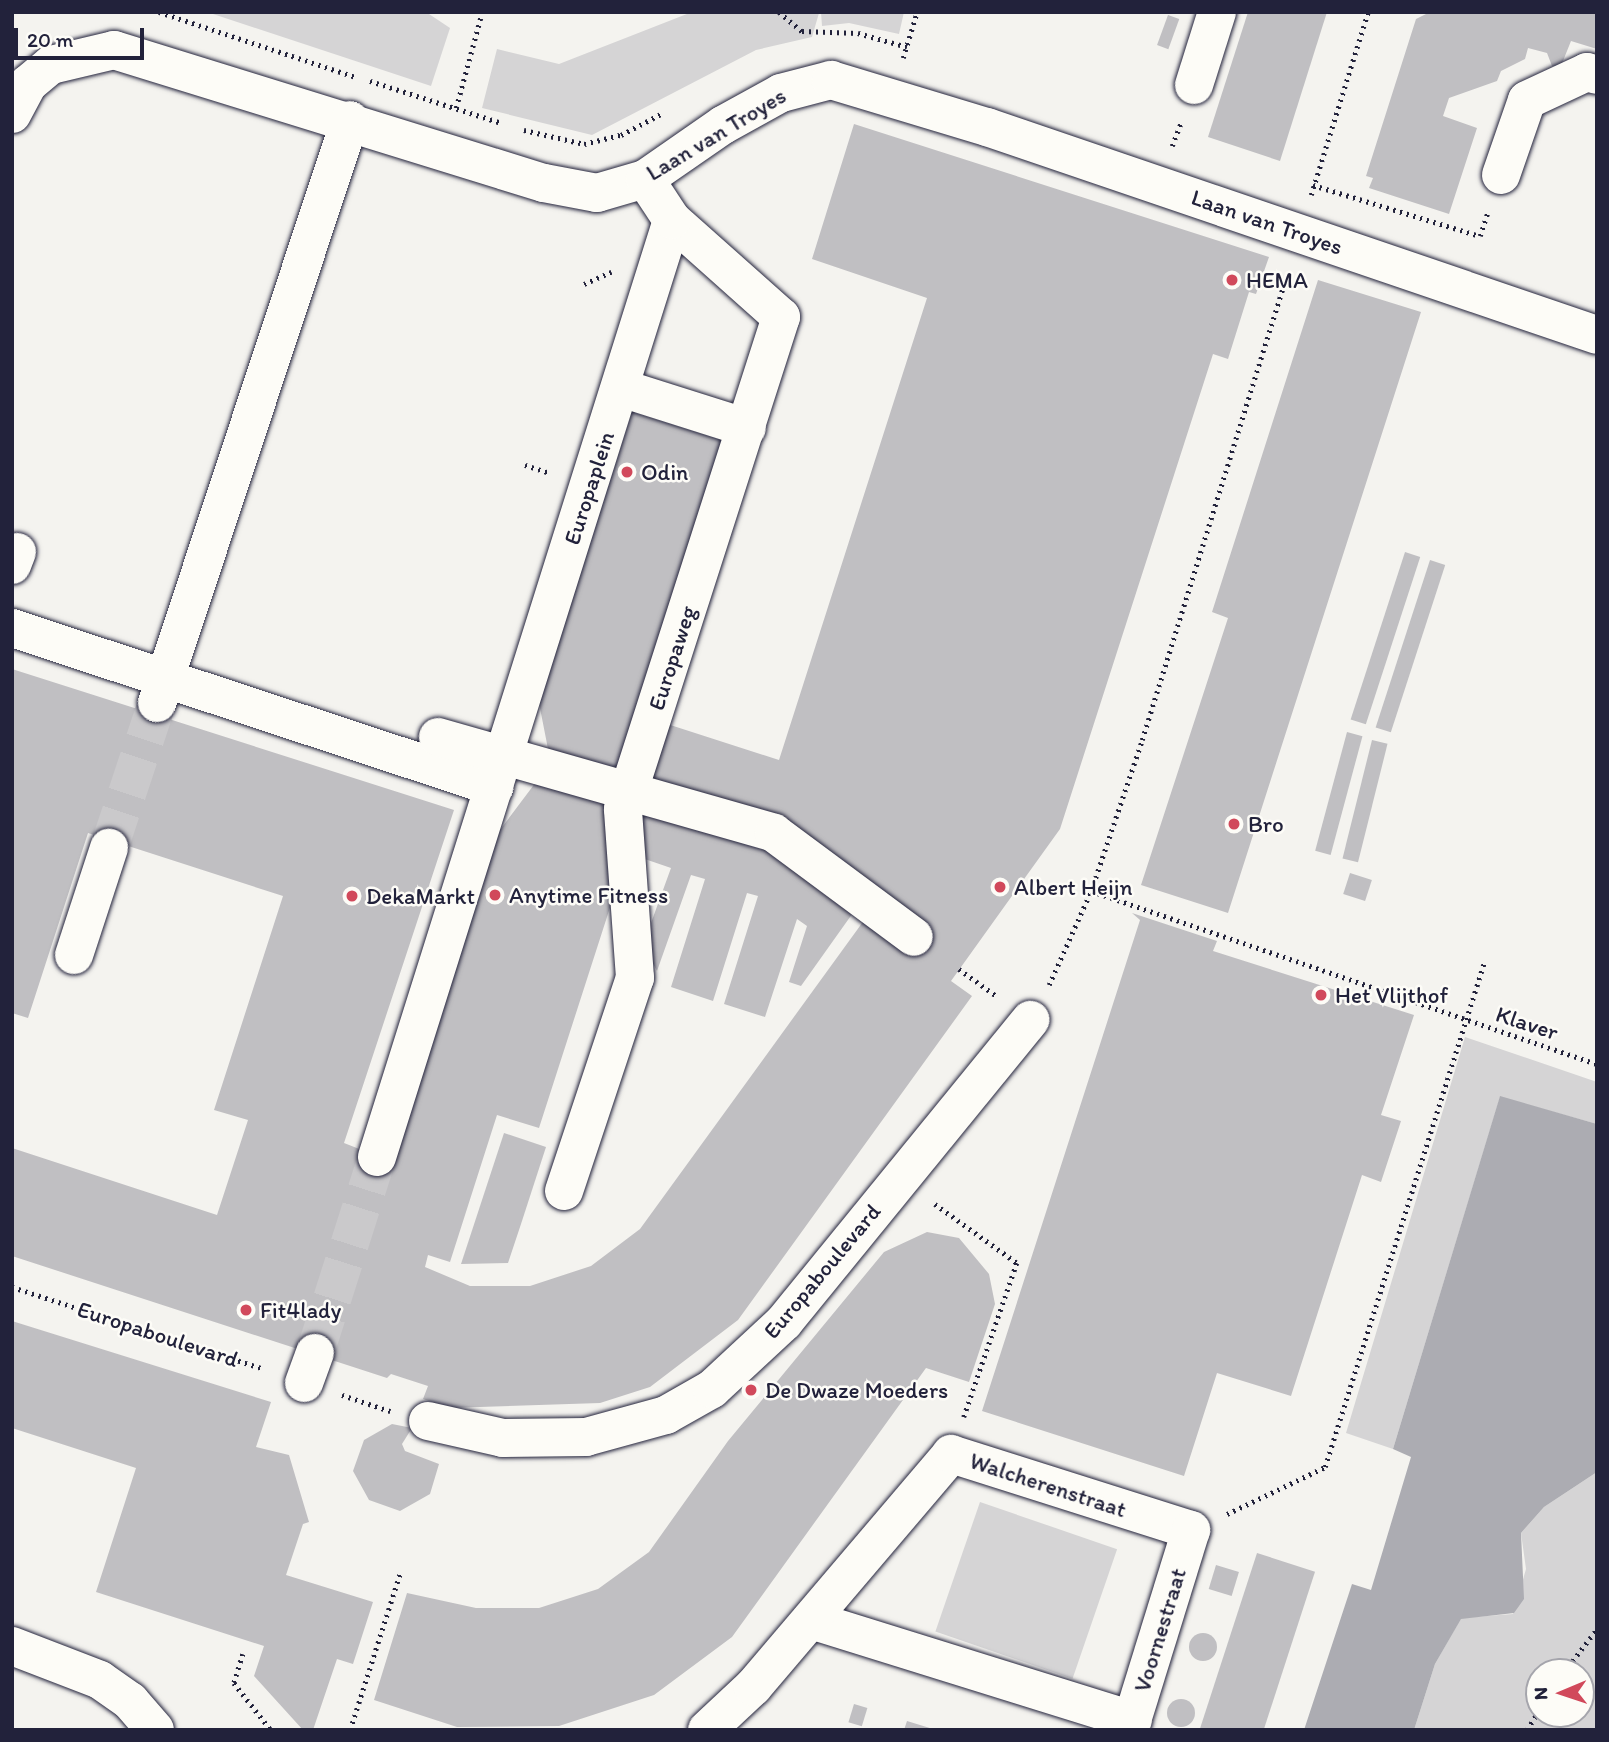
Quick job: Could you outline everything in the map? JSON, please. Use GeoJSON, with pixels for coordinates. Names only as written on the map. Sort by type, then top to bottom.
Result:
{"type":"FeatureCollection","features":[{"type":"Feature","properties":{"kind":"street"},"geometry":{"type":"LineString","coordinates":[[1194,85],[1217,12]]}},
{"type":"Feature","properties":{"kind":"street","name":"Laan van Troyes"},"geometry":{"type":"LineString","coordinates":[[12,114],[28,84],[51,65],[114,50],[575,191],[597,193],[645,179],[758,104],[799,85],[831,80],[1300,232],[1597,335]]}},
{"type":"Feature","properties":{"kind":"street"},"geometry":{"type":"LineString","coordinates":[[1501,175],[1527,100],[1587,72],[1597,75]]}},
{"type":"Feature","properties":{"kind":"street"},"geometry":{"type":"LineString","coordinates":[[161,690],[350,120]]}},
{"type":"Feature","properties":{"kind":"street","name":"Europaweg"},"geometry":{"type":"LineString","coordinates":[[564,1191],[635,978],[623,809],[782,317],[672,220],[645,179]]}},
{"type":"Feature","properties":{"kind":"street","name":"Europaplein"},"geometry":{"type":"LineString","coordinates":[[499,771],[672,220]]}},
{"type":"Feature","properties":{"kind":"street"},"geometry":{"type":"LineString","coordinates":[[621,388],[747,428]]}},
{"type":"Feature","properties":{"kind":"street"},"geometry":{"type":"LineString","coordinates":[[12,628],[161,690],[499,771],[628,793],[774,833],[914,937]]}},
{"type":"Feature","properties":{"kind":"street"},"geometry":{"type":"LineString","coordinates":[[438,737],[499,771]]}},
{"type":"Feature","properties":{"kind":"street"},"geometry":{"type":"LineString","coordinates":[[377,1157],[499,771]]}},
{"type":"Feature","properties":{"kind":"street"},"geometry":{"type":"LineString","coordinates":[[74,956],[109,848]]}},
{"type":"Feature","properties":{"kind":"street","name":"Europaboulevard"},"geometry":{"type":"LineString","coordinates":[[428,1421],[503,1438],[586,1437],[666,1415],[712,1389],[784,1322],[1030,1020]]}},
{"type":"Feature","properties":{"kind":"street","name":"Walcherenstraat"},"geometry":{"type":"LineString","coordinates":[[707,1730],[811,1620],[951,1454],[1191,1531]]}},
{"type":"Feature","properties":{"kind":"street","name":"Voornestraat"},"geometry":{"type":"LineString","coordinates":[[1131,1725],[1191,1531]]}},
{"type":"Feature","properties":{"kind":"street"},"geometry":{"type":"LineString","coordinates":[[811,1620],[1131,1725]]}},
{"type":"Feature","properties":{"kind":"street"},"geometry":{"type":"LineString","coordinates":[[12,1646],[100,1680],[130,1701],[155,1730]]}},
{"type":"Feature","properties":{"kind":"path"},"geometry":{"type":"LineString","coordinates":[[159,12],[456,108],[482,12]]}},
{"type":"Feature","properties":{"kind":"path"},"geometry":{"type":"LineString","coordinates":[[779,12],[802,31],[858,33],[907,47]]}},
{"type":"Feature","properties":{"kind":"path"},"geometry":{"type":"LineString","coordinates":[[900,66],[917,12]]}},
{"type":"Feature","properties":{"kind":"path"},"geometry":{"type":"LineString","coordinates":[[1030,1020],[1091,891],[1368,12]]}},
{"type":"Feature","properties":{"kind":"path"},"geometry":{"type":"LineString","coordinates":[[1313,185],[1480,236],[1501,175]]}},
{"type":"Feature","properties":{"kind":"path"},"geometry":{"type":"LineString","coordinates":[[1091,891],[1466,1022],[1325,1467],[1191,1531]]}},
{"type":"Feature","properties":{"kind":"path","name":"Klaver"},"geometry":{"type":"LineString","coordinates":[[1484,963],[1466,1022],[1597,1063]]}},
{"type":"Feature","properties":{"kind":"path"},"geometry":{"type":"LineString","coordinates":[[900,1179],[1017,1263],[951,1454]]}},
{"type":"Feature","properties":{"kind":"path","name":"Europaboulevard"},"geometry":{"type":"LineString","coordinates":[[12,1287],[309,1368],[378,1408]]}},
{"type":"Feature","properties":{"kind":"path"},"geometry":{"type":"LineString","coordinates":[[350,1730],[400,1573]]}},
{"type":"Feature","properties":{"kind":"path"},"geometry":{"type":"LineString","coordinates":[[1575,1658],[1597,1629]]}},
{"type":"Feature","properties":{"kind":"path"},"geometry":{"type":"LineString","coordinates":[[243,1654],[234,1684],[271,1730]]}},
{"type":"Feature","properties":{"kind":"shaded area"},"geometry":{"type":"Polygon","coordinates":[[[207,12],[426,12],[450,28],[431,86],[207,12]]]}},
{"type":"Feature","properties":{"kind":"shaded area"},"geometry":{"type":"Polygon","coordinates":[[[692,12],[819,13],[812,37],[756,50],[592,135],[482,108],[497,49],[559,64],[692,12]]]}},
{"type":"Feature","properties":{"kind":"shaded area"},"geometry":{"type":"Polygon","coordinates":[[[821,12],[904,12],[899,34],[849,23],[822,26],[821,12]]]}},
{"type":"Feature","properties":{"kind":"shaded area"},"geometry":{"type":"Polygon","coordinates":[[[1465,1037],[1597,1082],[1597,1124],[1500,1097],[1393,1449],[1346,1433],[1465,1037]]]}},
{"type":"Feature","properties":{"kind":"shaded area"},"geometry":{"type":"Polygon","coordinates":[[[1500,1096],[1597,1124],[1597,1472],[1544,1507],[1521,1533],[1524,1599],[1514,1613],[1461,1619],[1435,1664],[1414,1730],[1304,1730],[1352,1584],[1371,1590],[1411,1457],[1393,1449],[1500,1096]]]}},
{"type":"Feature","properties":{"kind":"shaded area"},"geometry":{"type":"Polygon","coordinates":[[[1597,1472],[1597,1730],[1414,1730],[1435,1664],[1461,1618],[1513,1614],[1526,1569],[1521,1533],[1544,1507],[1597,1472]]]}},
{"type":"Feature","properties":{"kind":"shaded area"},"geometry":{"type":"Polygon","coordinates":[[[980,1502],[1117,1549],[1072,1679],[935,1632],[980,1502]]]}},
{"type":"Feature","properties":{"kind":"building"},"geometry":{"type":"Polygon","coordinates":[[[1248,12],[1327,12],[1280,161],[1208,137],[1248,12]]]}},
{"type":"Feature","properties":{"kind":"building"},"geometry":{"type":"Polygon","coordinates":[[[1430,12],[1597,12],[1597,49],[1571,41],[1561,66],[1552,66],[1547,53],[1528,48],[1525,59],[1501,71],[1497,81],[1449,98],[1443,116],[1477,128],[1449,214],[1369,188],[1373,178],[1366,176],[1416,19],[1430,12]]]}},
{"type":"Feature","properties":{"kind":"building"},"geometry":{"type":"Polygon","coordinates":[[[1168,15],[1179,19],[1168,49],[1157,45],[1168,15]]]}},
{"type":"Feature","properties":{"kind":"building"},"geometry":{"type":"Polygon","coordinates":[[[854,124],[1269,257],[1256,294],[1249,292],[1228,359],[1213,354],[1060,829],[951,981],[972,996],[738,1320],[650,1387],[600,1403],[449,1408],[423,1399],[428,1386],[391,1374],[387,1378],[12,1256],[12,1148],[217,1215],[248,1120],[214,1110],[283,896],[88,833],[28,1018],[12,1013],[12,669],[454,810],[344,1143],[390,1161],[497,834],[539,778],[606,802],[616,889],[539,1128],[497,1115],[450,1262],[428,1255],[425,1267],[470,1286],[530,1286],[591,1266],[640,1229],[865,919],[925,924],[643,778],[661,722],[779,760],[927,298],[812,259],[854,124]]]}},
{"type":"Feature","properties":{"kind":"building"},"geometry":{"type":"Polygon","coordinates":[[[1318,280],[1421,312],[1228,913],[1141,885],[1228,618],[1212,612],[1318,280]]]}},
{"type":"Feature","properties":{"kind":"building"},"geometry":{"type":"Polygon","coordinates":[[[634,406],[635,413],[724,441],[619,771],[548,749],[539,703],[634,406]]]}},
{"type":"Feature","properties":{"kind":"building"},"geometry":{"type":"Polygon","coordinates":[[[1405,552],[1420,557],[1366,724],[1351,719],[1405,552]]]}},
{"type":"Feature","properties":{"kind":"building"},"geometry":{"type":"Polygon","coordinates":[[[1430,560],[1445,565],[1391,732],[1376,727],[1430,560]]]}},
{"type":"Feature","properties":{"kind":"building"},"geometry":{"type":"Polygon","coordinates":[[[1347,732],[1362,736],[1331,855],[1315,851],[1347,732]]]}},
{"type":"Feature","properties":{"kind":"building"},"geometry":{"type":"Polygon","coordinates":[[[1372,740],[1388,744],[1358,862],[1342,858],[1372,740]]]}},
{"type":"Feature","properties":{"kind":"building"},"geometry":{"type":"Polygon","coordinates":[[[633,809],[774,853],[855,910],[801,986],[789,982],[807,926],[797,919],[765,1017],[724,1004],[758,896],[747,893],[713,1001],[671,987],[705,879],[691,875],[657,971],[643,945],[671,868],[636,856],[633,809]]]}},
{"type":"Feature","properties":{"kind":"building"},"geometry":{"type":"Polygon","coordinates":[[[1350,873],[1372,880],[1365,901],[1343,894],[1350,873]]]}},
{"type":"Feature","properties":{"kind":"building"},"geometry":{"type":"Polygon","coordinates":[[[1132,913],[1217,941],[1213,951],[1414,1015],[1381,1115],[1401,1121],[1381,1182],[1362,1175],[1291,1396],[1217,1373],[1184,1476],[982,1411],[1140,920],[1132,913]]]}},
{"type":"Feature","properties":{"kind":"building"},"geometry":{"type":"Polygon","coordinates":[[[504,1133],[546,1147],[521,1224],[508,1263],[461,1264],[504,1133]]]}},
{"type":"Feature","properties":{"kind":"building"},"geometry":{"type":"Polygon","coordinates":[[[927,1232],[959,1238],[989,1274],[995,1304],[969,1382],[926,1368],[732,1637],[654,1695],[559,1726],[457,1727],[374,1700],[407,1593],[476,1608],[539,1608],[598,1589],[649,1552],[728,1441],[884,1252],[927,1232]]]}},
{"type":"Feature","properties":{"kind":"building"},"geometry":{"type":"Polygon","coordinates":[[[12,1321],[271,1402],[256,1447],[289,1455],[309,1522],[303,1524],[286,1575],[373,1602],[353,1664],[337,1659],[313,1730],[303,1730],[254,1676],[264,1646],[96,1592],[136,1468],[12,1428],[12,1321]]]}},
{"type":"Feature","properties":{"kind":"building"},"geometry":{"type":"Polygon","coordinates":[[[392,1424],[412,1428],[402,1444],[405,1451],[439,1464],[430,1494],[400,1511],[369,1500],[353,1471],[364,1440],[392,1424]]]}},
{"type":"Feature","properties":{"kind":"building"},"geometry":{"type":"Polygon","coordinates":[[[1257,1553],[1315,1572],[1264,1730],[1200,1730],[1257,1553]]]}},
{"type":"Feature","properties":{"kind":"building"},"geometry":{"type":"Polygon","coordinates":[[[1216,1565],[1239,1572],[1232,1596],[1209,1589],[1216,1565]]]}},
{"type":"Feature","properties":{"kind":"building"},"geometry":{"type":"Polygon","coordinates":[[[1203,1633],[1213,1637],[1217,1647],[1213,1657],[1203,1661],[1193,1657],[1189,1647],[1193,1637],[1203,1633]]]}},
{"type":"Feature","properties":{"kind":"building"},"geometry":{"type":"Polygon","coordinates":[[[1181,1699],[1191,1703],[1195,1713],[1191,1723],[1181,1727],[1171,1723],[1167,1713],[1171,1703],[1181,1699]]]}},
{"type":"Feature","properties":{"kind":"building"},"geometry":{"type":"Polygon","coordinates":[[[854,1704],[867,1708],[862,1726],[848,1722],[854,1704]]]}},
{"type":"Feature","properties":{"kind":"building"},"geometry":{"type":"Polygon","coordinates":[[[907,1721],[933,1729],[933,1730],[904,1730],[907,1721]]]}},
{"type":"Feature","properties":{"kind":"tunnel"},"geometry":{"type":"LineString","coordinates":[[109,848],[157,703]]}},
{"type":"Feature","properties":{"kind":"tunnel"},"geometry":{"type":"LineString","coordinates":[[315,1353],[377,1157]]}},
{"type":"Feature","properties":{"kind":"place","name":"HEMA"},"geometry":{"type":"Point","coordinates":[1232,280]}},
{"type":"Feature","properties":{"kind":"place","name":"Odin"},"geometry":{"type":"Point","coordinates":[627,472]}},
{"type":"Feature","properties":{"kind":"place","name":"Bro"},"geometry":{"type":"Point","coordinates":[1234,824]}},
{"type":"Feature","properties":{"kind":"place","name":"Albert Heijn"},"geometry":{"type":"Point","coordinates":[1000,887]}},
{"type":"Feature","properties":{"kind":"place","name":"Anytime Fitness"},"geometry":{"type":"Point","coordinates":[495,895]}},
{"type":"Feature","properties":{"kind":"place","name":"DekaMarkt"},"geometry":{"type":"Point","coordinates":[352,896]}},
{"type":"Feature","properties":{"kind":"place","name":"Het Vlijthof"},"geometry":{"type":"Point","coordinates":[1321,995]}},
{"type":"Feature","properties":{"kind":"place","name":"Fit4lady"},"geometry":{"type":"Point","coordinates":[246,1310]}},
{"type":"Feature","properties":{"kind":"place","name":"De Dwaze Moeders"},"geometry":{"type":"Point","coordinates":[751,1390]}}]}
